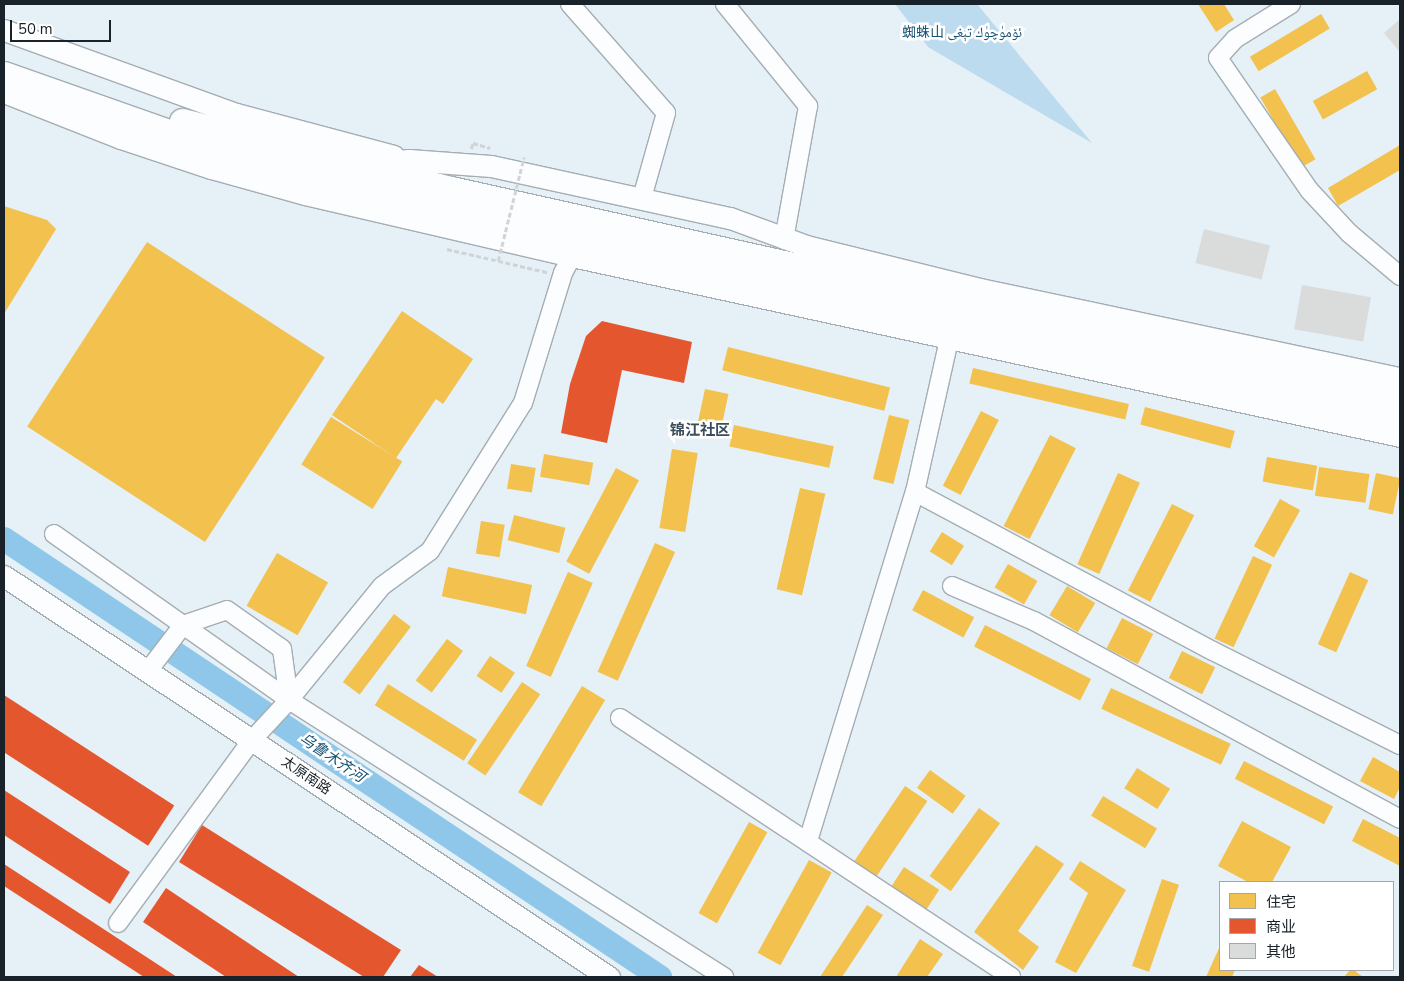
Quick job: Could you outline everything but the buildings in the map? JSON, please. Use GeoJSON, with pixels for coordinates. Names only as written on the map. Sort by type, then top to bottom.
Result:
{"type":"FeatureCollection","features":[{"type":"Feature","properties":{"kind":"highway"},"geometry":{"type":"LineString","coordinates":[[4,57],[122,109],[240,157],[321,178],[789,286],[1400,420]]}},
{"type":"Feature","properties":{"kind":"highway"},"geometry":{"type":"LineString","coordinates":[[4,74],[122,109],[199,126],[352,165],[768,261],[1369,391],[1400,400]]}},
{"type":"Feature","properties":{"kind":"highway"},"geometry":{"type":"LineString","coordinates":[[321,178],[409,216]]}},
{"type":"Feature","properties":{"kind":"highway"},"geometry":{"type":"LineString","coordinates":[[1369,391],[1400,392]]}},
{"type":"Feature","properties":{"kind":"highway"},"geometry":{"type":"LineString","coordinates":[[1308,399],[1400,432]]}},
{"type":"Feature","properties":{"kind":"main road"},"geometry":{"type":"LineString","coordinates":[[4,30],[236,114],[409,160]]}},
{"type":"Feature","properties":{"kind":"main road"},"geometry":{"type":"LineString","coordinates":[[4,92],[121,138],[210,168],[305,194],[409,216],[572,256],[950,336],[1400,436]]}},
{"type":"Feature","properties":{"kind":"main road"},"geometry":{"type":"LineString","coordinates":[[352,165],[409,160],[491,166],[730,218],[784,240],[980,290],[1400,378]]}},
{"type":"Feature","properties":{"kind":"main road","name":"太原南路"},"geometry":{"type":"LineString","coordinates":[[4,576],[152,665],[254,740],[609,977]]}},
{"type":"Feature","properties":{"kind":"main road"},"geometry":{"type":"LineString","coordinates":[[4,590],[254,740],[589,977]]}},
{"type":"Feature","properties":{"kind":"street"},"geometry":{"type":"LineString","coordinates":[[570,4],[666,112],[642,198]]}},
{"type":"Feature","properties":{"kind":"street"},"geometry":{"type":"LineString","coordinates":[[725,4],[808,106],[784,240]]}},
{"type":"Feature","properties":{"kind":"street"},"geometry":{"type":"LineString","coordinates":[[1291,4],[1235,39],[1218,58],[1309,190],[1349,233],[1400,276]]}},
{"type":"Feature","properties":{"kind":"street"},"geometry":{"type":"LineString","coordinates":[[118,923],[254,740],[287,703],[382,586],[430,551],[523,403],[564,273],[572,256]]}},
{"type":"Feature","properties":{"kind":"street"},"geometry":{"type":"LineString","coordinates":[[808,841],[915,492],[950,336]]}},
{"type":"Feature","properties":{"kind":"street"},"geometry":{"type":"LineString","coordinates":[[915,492],[1213,651],[1400,744]]}},
{"type":"Feature","properties":{"kind":"street"},"geometry":{"type":"LineString","coordinates":[[54,534],[183,625],[287,703],[724,977]]}},
{"type":"Feature","properties":{"kind":"street"},"geometry":{"type":"LineString","coordinates":[[952,586],[1034,621],[1400,819]]}},
{"type":"Feature","properties":{"kind":"street"},"geometry":{"type":"LineString","coordinates":[[152,665],[171,638],[183,625],[227,610],[282,649],[287,703]]}},
{"type":"Feature","properties":{"kind":"street"},"geometry":{"type":"LineString","coordinates":[[620,718],[1011,977]]}},
{"type":"Feature","properties":{"kind":"path"},"geometry":{"type":"LineString","coordinates":[[498,261],[524,157]]}},
{"type":"Feature","properties":{"kind":"path"},"geometry":{"type":"LineString","coordinates":[[447,248],[541,272]]}},
{"type":"Feature","properties":{"kind":"green space","name":"蜘蛛山 ئۆمۈچۈك تېغى"},"geometry":{"type":"Polygon","coordinates":[[[895,4],[977,4],[1092,143],[928,47],[895,4]]]}},
{"type":"Feature","properties":{"kind":"waterway","name":"乌鲁木齐河"},"geometry":{"type":"LineString","coordinates":[[4,539],[660,977]]}},
{"type":"Feature","properties":{"kind":"district","name":"锦江社区"},"geometry":{"type":"Point","coordinates":[700,431]}}]}
